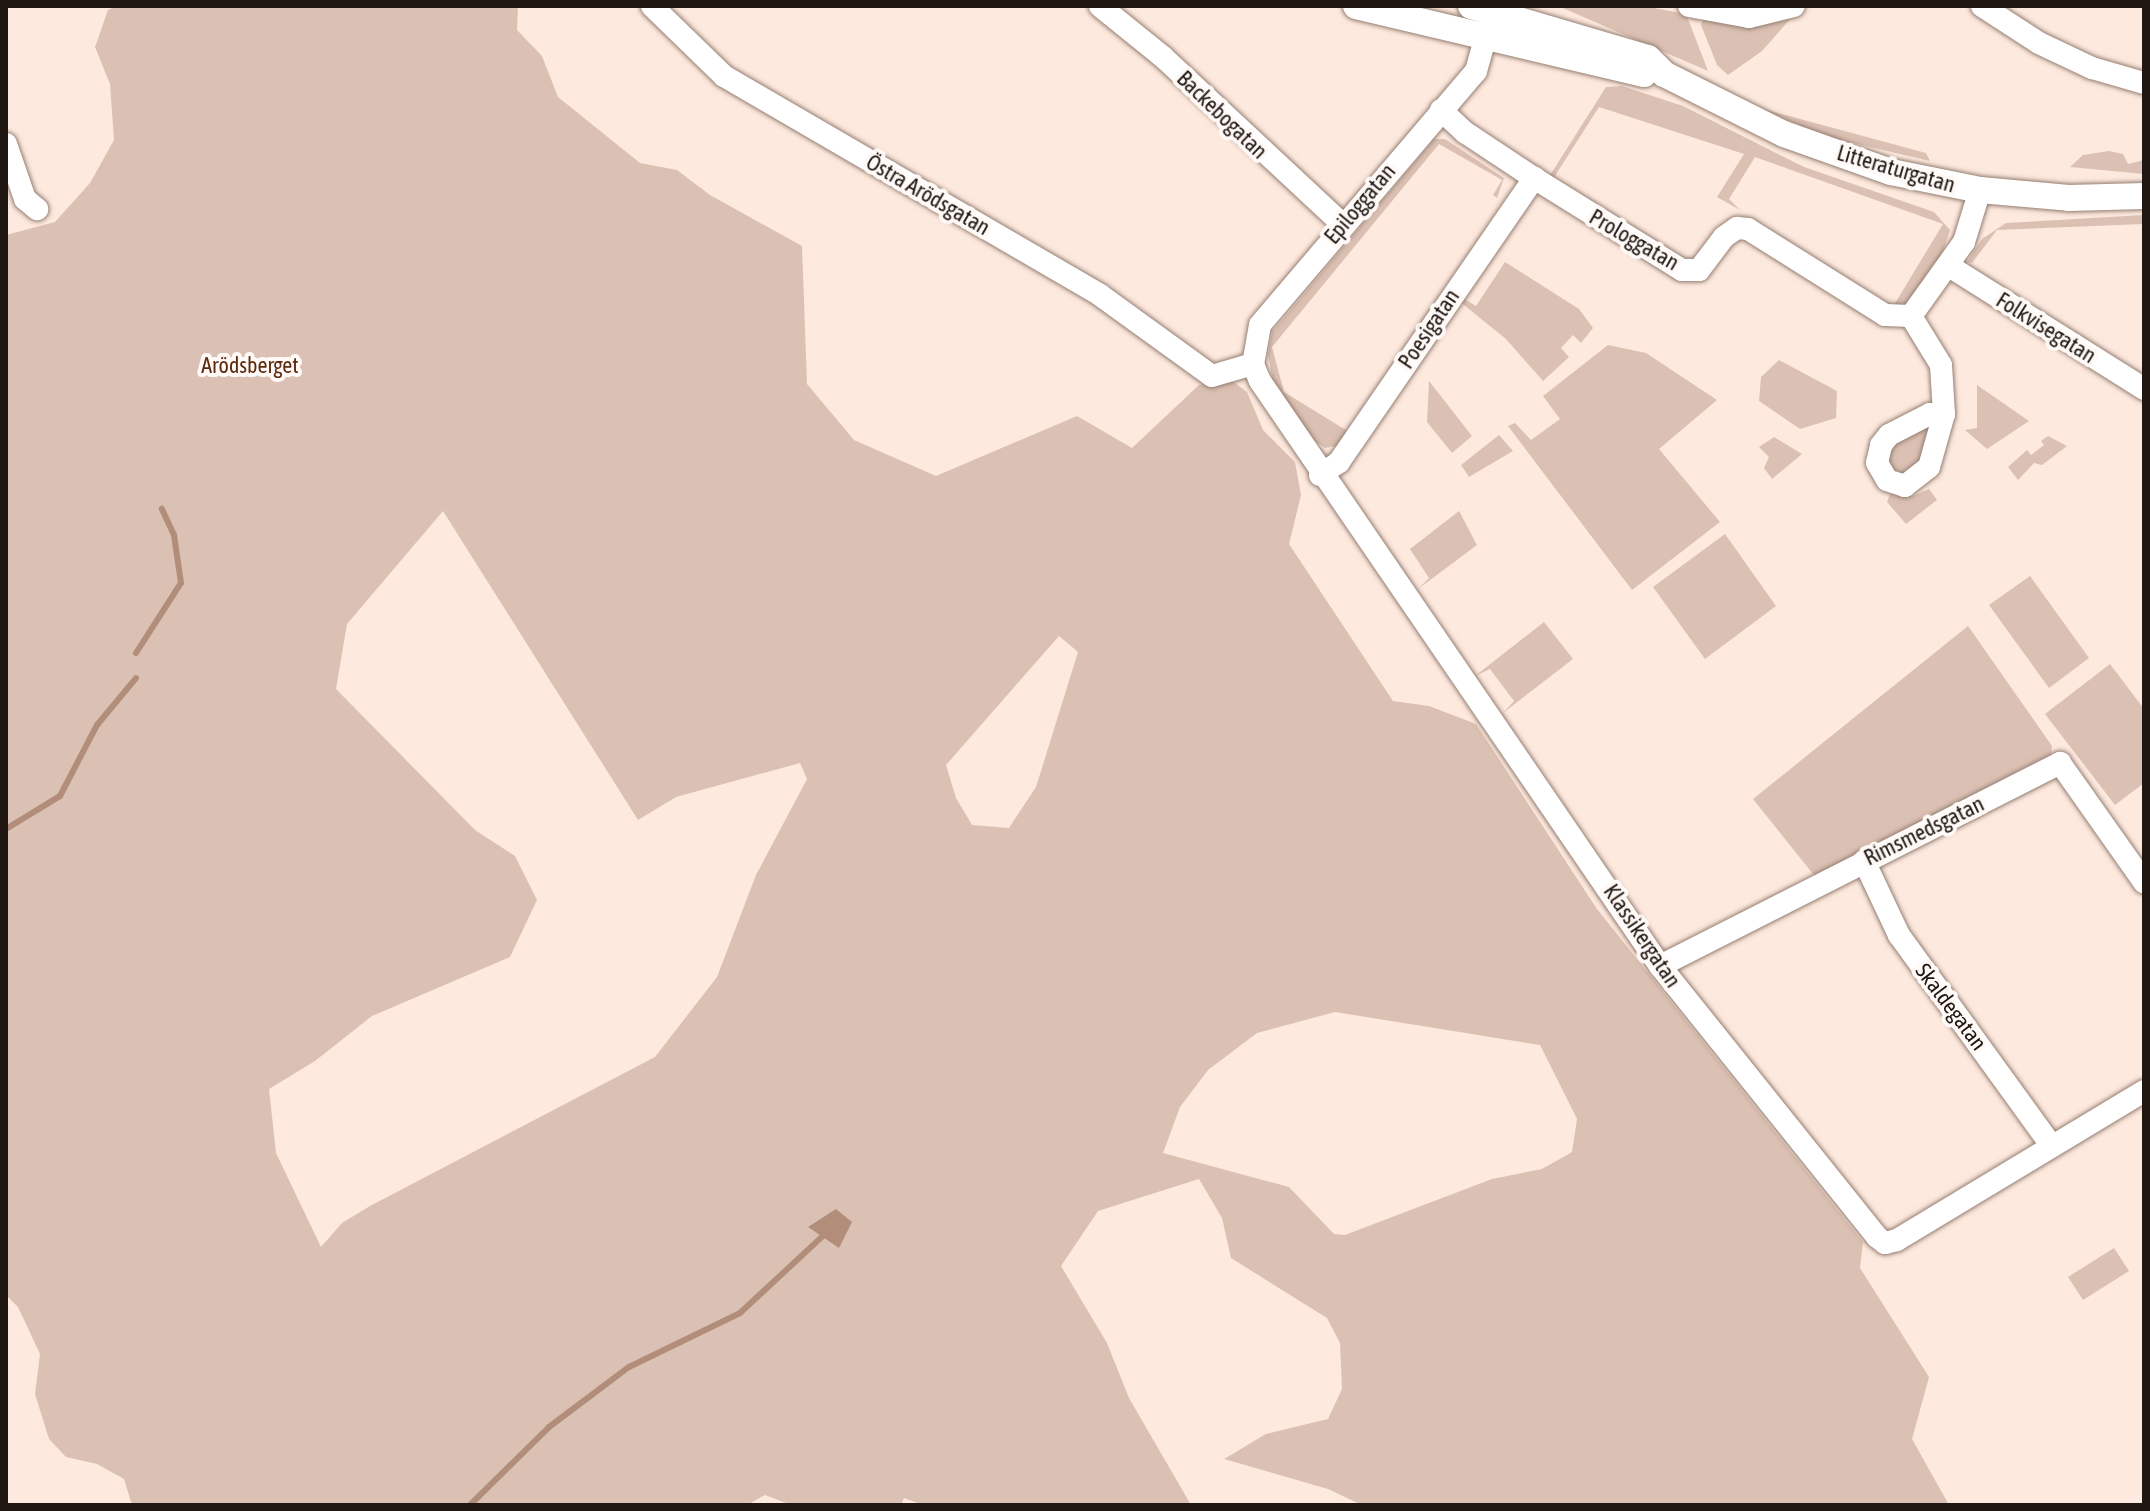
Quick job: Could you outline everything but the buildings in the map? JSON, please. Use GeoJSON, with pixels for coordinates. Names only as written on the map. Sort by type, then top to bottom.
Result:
{"type":"FeatureCollection","features":[{"type":"Feature","properties":{"kind":"street","name":"Östra Arödsgatan"},"geometry":{"type":"LineString","coordinates":[[652,6],[724,76],[1102,296],[1212,376],[1253,364]]}},
{"type":"Feature","properties":{"kind":"street","name":"Backebogatan"},"geometry":{"type":"LineString","coordinates":[[1100,6],[1163,57],[1343,225]]}},
{"type":"Feature","properties":{"kind":"street","name":"Litteraturgatan"},"geometry":{"type":"LineString","coordinates":[[1356,6],[1484,17],[1648,58],[1664,74],[1784,134],[1891,172],[1980,190],[2069,198],[2144,196]]}},
{"type":"Feature","properties":{"kind":"street"},"geometry":{"type":"LineString","coordinates":[[1689,6],[1749,17],[1794,6]]}},
{"type":"Feature","properties":{"kind":"street"},"geometry":{"type":"LineString","coordinates":[[1982,6],[2039,43],[2092,68],[2144,83]]}},
{"type":"Feature","properties":{"kind":"street","name":"Epiloggatan"},"geometry":{"type":"LineString","coordinates":[[1253,364],[1260,325],[1476,71],[1484,17]]}},
{"type":"Feature","properties":{"kind":"street","name":"Prologgatan"},"geometry":{"type":"LineString","coordinates":[[1441,110],[1466,133],[1682,270],[1699,270],[1724,237],[1737,228],[1748,229],[1885,315],[1911,316]]}},
{"type":"Feature","properties":{"kind":"street"},"geometry":{"type":"LineString","coordinates":[[6,144],[25,199],[37,209]]}},
{"type":"Feature","properties":{"kind":"street","name":"Poesigatan"},"geometry":{"type":"LineString","coordinates":[[1320,475],[1339,462],[1534,178]]}},
{"type":"Feature","properties":{"kind":"street"},"geometry":{"type":"LineString","coordinates":[[1944,414],[1941,365],[1911,316],[1949,266],[1972,224],[1980,190]]}},
{"type":"Feature","properties":{"kind":"street","name":"Folkvisegatan"},"geometry":{"type":"LineString","coordinates":[[1949,266],[2144,389]]}},
{"type":"Feature","properties":{"kind":"street","name":"Klassikergatan"},"geometry":{"type":"LineString","coordinates":[[1253,364],[1320,475],[1660,966],[1885,1243],[2144,1091]]}},
{"type":"Feature","properties":{"kind":"street","name":"Rimsmedsgatan"},"geometry":{"type":"LineString","coordinates":[[1660,966],[2060,763],[2144,882]]}},
{"type":"Feature","properties":{"kind":"street","name":"Skaldegatan"},"geometry":{"type":"LineString","coordinates":[[1864,861],[1899,935],[2051,1145]]}},
{"type":"Feature","properties":{"kind":"green space","name":"Arödsberget"},"geometry":{"type":"Polygon","coordinates":[[[116,6],[518,6],[517,30],[542,56],[558,97],[640,163],[677,170],[710,195],[802,246],[807,384],[854,440],[936,476],[1077,416],[1132,448],[1199,385],[1231,380],[1247,392],[1263,430],[1295,462],[1301,495],[1289,544],[1393,701],[1429,706],[1476,724],[1597,909],[1863,1242],[1860,1268],[1929,1377],[1912,1439],[1949,1505],[1362,1505],[1328,1489],[1224,1459],[1266,1434],[1328,1419],[1342,1389],[1340,1343],[1327,1318],[1231,1258],[1222,1218],[1199,1179],[1098,1211],[1061,1266],[1107,1343],[1129,1398],[1191,1505],[923,1505],[904,1498],[901,1505],[791,1505],[765,1495],[747,1505],[132,1505],[124,1479],[97,1464],[66,1457],[49,1439],[35,1394],[40,1354],[18,1307],[6,1295],[6,235],[55,222],[90,183],[114,140],[110,84],[95,47],[108,10],[116,6]],[[443,511],[347,624],[336,689],[475,830],[515,856],[537,900],[510,957],[372,1016],[315,1061],[269,1089],[276,1153],[321,1247],[342,1223],[370,1206],[655,1057],[717,977],[756,875],[807,779],[800,763],[676,797],[638,820],[443,511]],[[1059,636],[946,765],[956,798],[972,825],[1009,828],[1036,787],[1078,652],[1059,636]],[[1335,1012],[1257,1033],[1208,1070],[1180,1107],[1163,1153],[1289,1187],[1334,1234],[1345,1235],[1492,1179],[1542,1169],[1572,1152],[1577,1119],[1540,1045],[1335,1012]]]}},
{"type":"Feature","properties":{"kind":"green space"},"geometry":{"type":"Polygon","coordinates":[[[1558,6],[1643,6],[1686,14],[1708,71],[1558,6]]]}},
{"type":"Feature","properties":{"kind":"green space"},"geometry":{"type":"Polygon","coordinates":[[[1791,18],[1762,51],[1728,75],[1717,65],[1701,25],[1703,19],[1761,26],[1791,18]]]}},
{"type":"Feature","properties":{"kind":"green space"},"geometry":{"type":"Polygon","coordinates":[[[1622,86],[1683,106],[1804,167],[1934,212],[1950,230],[1942,254],[1908,306],[1898,308],[1879,300],[1894,305],[1943,224],[1755,157],[1729,199],[1740,210],[1717,197],[1744,154],[1599,107],[1553,179],[1547,180],[1606,87],[1622,86]]]}},
{"type":"Feature","properties":{"kind":"green space"},"geometry":{"type":"Polygon","coordinates":[[[1760,108],[1926,153],[1930,161],[1823,136],[1760,108]]]}},
{"type":"Feature","properties":{"kind":"green space"},"geometry":{"type":"Polygon","coordinates":[[[1434,139],[1445,139],[1504,178],[1497,198],[1493,195],[1502,180],[1439,144],[1272,347],[1284,392],[1349,432],[1340,445],[1325,448],[1311,438],[1273,382],[1268,355],[1272,332],[1434,139]]]}},
{"type":"Feature","properties":{"kind":"green space"},"geometry":{"type":"Polygon","coordinates":[[[2109,151],[2123,154],[2128,164],[2144,160],[2144,174],[2070,167],[2083,155],[2109,151]]]}},
{"type":"Feature","properties":{"kind":"green space"},"geometry":{"type":"Polygon","coordinates":[[[2144,215],[2144,224],[1997,230],[1972,263],[1967,262],[1982,239],[2006,223],[2144,215]]]}},
{"type":"Feature","properties":{"kind":"green space"},"geometry":{"type":"Polygon","coordinates":[[[1505,262],[1579,309],[1593,328],[1581,343],[1573,335],[1561,348],[1569,357],[1543,381],[1506,339],[1459,301],[1461,297],[1476,306],[1505,262]]]}},
{"type":"Feature","properties":{"kind":"green space"},"geometry":{"type":"Polygon","coordinates":[[[1608,345],[1646,353],[1717,400],[1659,449],[1720,522],[1632,590],[1508,426],[1515,423],[1531,440],[1560,419],[1543,396],[1608,345]]]}},
{"type":"Feature","properties":{"kind":"green space"},"geometry":{"type":"Polygon","coordinates":[[[1779,360],[1837,391],[1836,418],[1800,429],[1759,401],[1761,377],[1779,360]]]}},
{"type":"Feature","properties":{"kind":"green space"},"geometry":{"type":"Polygon","coordinates":[[[1429,381],[1472,436],[1452,453],[1427,422],[1429,381]]]}},
{"type":"Feature","properties":{"kind":"green space"},"geometry":{"type":"Polygon","coordinates":[[[1977,385],[2029,421],[1987,449],[1965,430],[1977,428],[1977,385]]]}},
{"type":"Feature","properties":{"kind":"green space"},"geometry":{"type":"Polygon","coordinates":[[[1928,426],[1924,461],[1906,475],[1887,466],[1892,445],[1928,426]]]}},
{"type":"Feature","properties":{"kind":"green space"},"geometry":{"type":"Polygon","coordinates":[[[1499,435],[1513,451],[1469,477],[1461,465],[1499,435]]]}},
{"type":"Feature","properties":{"kind":"green space"},"geometry":{"type":"Polygon","coordinates":[[[2048,436],[2067,446],[2042,465],[2034,463],[2018,480],[2008,467],[2027,450],[2031,455],[2044,445],[2041,441],[2048,436]]]}},
{"type":"Feature","properties":{"kind":"green space"},"geometry":{"type":"Polygon","coordinates":[[[1774,437],[1802,454],[1772,479],[1764,468],[1769,457],[1759,447],[1774,437]]]}},
{"type":"Feature","properties":{"kind":"green space"},"geometry":{"type":"Polygon","coordinates":[[[1929,489],[1937,500],[1906,524],[1887,502],[1890,494],[1913,496],[1929,489]]]}},
{"type":"Feature","properties":{"kind":"green space"},"geometry":{"type":"Polygon","coordinates":[[[1459,511],[1477,545],[1418,589],[1429,578],[1410,549],[1459,511]]]}},
{"type":"Feature","properties":{"kind":"green space"},"geometry":{"type":"Polygon","coordinates":[[[1725,534],[1776,606],[1705,659],[1653,587],[1725,534]]]}},
{"type":"Feature","properties":{"kind":"green space"},"geometry":{"type":"Polygon","coordinates":[[[2030,576],[2089,658],[2049,688],[1989,605],[2030,576]]]}},
{"type":"Feature","properties":{"kind":"green space"},"geometry":{"type":"Polygon","coordinates":[[[1544,622],[1573,659],[1503,713],[1514,701],[1490,669],[1475,676],[1544,622]]]}},
{"type":"Feature","properties":{"kind":"green space"},"geometry":{"type":"Polygon","coordinates":[[[1968,626],[2052,746],[2051,759],[1817,879],[1753,799],[1968,626]]]}},
{"type":"Feature","properties":{"kind":"green space"},"geometry":{"type":"Polygon","coordinates":[[[2110,664],[2144,709],[2144,783],[2115,805],[2045,714],[2110,664]]]}},
{"type":"Feature","properties":{"kind":"green space"},"geometry":{"type":"Polygon","coordinates":[[[2114,1248],[2129,1271],[2083,1300],[2068,1277],[2114,1248]]]}},
{"type":"Feature","properties":{"kind":"shaded area"},"geometry":{"type":"Polygon","coordinates":[[[836,1209],[852,1222],[839,1248],[808,1227],[836,1209]]]}},
{"type":"Feature","properties":{"kind":"waterway"},"geometry":{"type":"LineString","coordinates":[[136,653],[181,583],[174,535],[162,509]]}},
{"type":"Feature","properties":{"kind":"waterway"},"geometry":{"type":"LineString","coordinates":[[6,829],[60,796],[97,725],[136,678]]}},
{"type":"Feature","properties":{"kind":"waterway"},"geometry":{"type":"LineString","coordinates":[[470,1505],[549,1427],[629,1367],[740,1313],[826,1233]]}}]}
